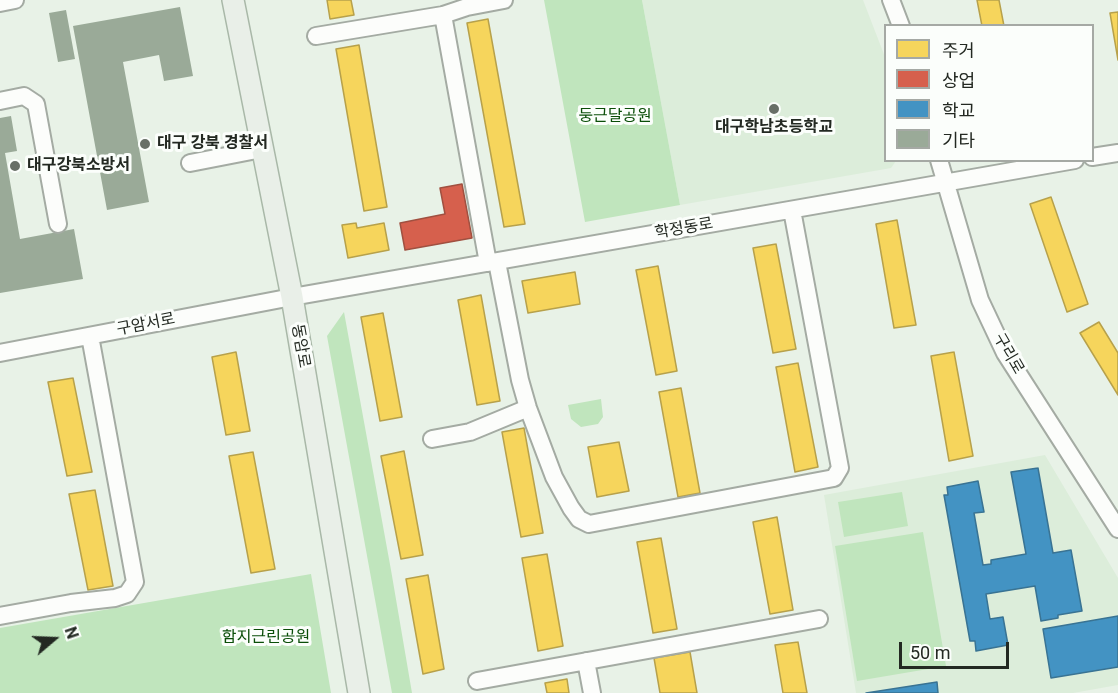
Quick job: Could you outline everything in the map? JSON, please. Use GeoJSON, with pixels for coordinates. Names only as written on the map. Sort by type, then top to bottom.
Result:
{"type":"FeatureCollection","features":[{"type":"Feature","properties":{"kind":"main road","name":"동암로"},"geometry":{"type":"LineString","coordinates":[[233,0],[292,297],[359,693]]}},
{"type":"Feature","properties":{"kind":"street"},"geometry":{"type":"LineString","coordinates":[[0,3],[15,0]]}},
{"type":"Feature","properties":{"kind":"street"},"geometry":{"type":"LineString","coordinates":[[316,36],[443,15],[467,7],[504,0]]}},
{"type":"Feature","properties":{"kind":"street"},"geometry":{"type":"LineString","coordinates":[[891,0],[900,24]]}},
{"type":"Feature","properties":{"kind":"street"},"geometry":{"type":"LineString","coordinates":[[443,15],[493,262],[520,380],[554,477],[579,519],[589,524],[834,478],[840,468],[792,210]]}},
{"type":"Feature","properties":{"kind":"street"},"geometry":{"type":"LineString","coordinates":[[0,101],[24,96],[36,104],[58,224]]}},
{"type":"Feature","properties":{"kind":"street"},"geometry":{"type":"LineString","coordinates":[[190,163],[262,149]]}},
{"type":"Feature","properties":{"kind":"street"},"geometry":{"type":"LineString","coordinates":[[1094,157],[1118,153]]}},
{"type":"Feature","properties":{"kind":"street","name":"구리로"},"geometry":{"type":"LineString","coordinates":[[939,162],[944,184],[980,300],[1005,353],[1118,529]]}},
{"type":"Feature","properties":{"kind":"street","name":"학정동로"},"geometry":{"type":"LineString","coordinates":[[292,297],[1064,162]]}},
{"type":"Feature","properties":{"kind":"street","name":"구암서로"},"geometry":{"type":"LineString","coordinates":[[0,353],[292,297]]}},
{"type":"Feature","properties":{"kind":"street"},"geometry":{"type":"LineString","coordinates":[[0,616],[70,603],[115,598],[127,594],[135,582],[90,336]]}},
{"type":"Feature","properties":{"kind":"street"},"geometry":{"type":"LineString","coordinates":[[432,439],[471,432],[528,408]]}},
{"type":"Feature","properties":{"kind":"street"},"geometry":{"type":"LineString","coordinates":[[477,681],[819,619]]}},
{"type":"Feature","properties":{"kind":"street"},"geometry":{"type":"LineString","coordinates":[[586,661],[592,693]]}},
{"type":"Feature","properties":{"kind":"shaded area","name":"대구학남초등학교"},"geometry":{"type":"Polygon","coordinates":[[[642,0],[863,0],[884,54],[884,162],[895,162],[891,168],[680,205],[642,0]]]}},
{"type":"Feature","properties":{"kind":"shaded area"},"geometry":{"type":"Polygon","coordinates":[[[1045,455],[1118,578],[1118,685],[1073,693],[856,693],[824,495],[1045,455]]]}},
{"type":"Feature","properties":{"kind":"green space","name":"둥근달공원"},"geometry":{"type":"Polygon","coordinates":[[[544,0],[642,0],[680,205],[585,222],[544,0]]]}},
{"type":"Feature","properties":{"kind":"green space"},"geometry":{"type":"Polygon","coordinates":[[[344,312],[412,693],[392,693],[327,336],[344,312]]]}},
{"type":"Feature","properties":{"kind":"green space"},"geometry":{"type":"Polygon","coordinates":[[[601,399],[603,417],[598,424],[581,427],[571,419],[568,405],[601,399]]]}},
{"type":"Feature","properties":{"kind":"green space"},"geometry":{"type":"Polygon","coordinates":[[[902,492],[908,526],[844,537],[838,502],[902,492]]]}},
{"type":"Feature","properties":{"kind":"green space"},"geometry":{"type":"Polygon","coordinates":[[[923,532],[946,666],[857,681],[835,546],[923,532]]]}},
{"type":"Feature","properties":{"kind":"green space","name":"함지근린공원"},"geometry":{"type":"Polygon","coordinates":[[[311,574],[331,693],[0,693],[0,628],[311,574]]]}},
{"type":"Feature","properties":{"kind":"building: 주거"},"geometry":{"type":"Polygon","coordinates":[[[327,0],[351,0],[354,15],[330,19],[327,0]]]}},
{"type":"Feature","properties":{"kind":"building: 주거"},"geometry":{"type":"Polygon","coordinates":[[[977,0],[999,0],[1004,24],[982,24],[977,0]]]}},
{"type":"Feature","properties":{"kind":"building: 주거"},"geometry":{"type":"Polygon","coordinates":[[[1118,12],[1118,60],[1110,13],[1118,12]]]}},
{"type":"Feature","properties":{"kind":"building: 주거"},"geometry":{"type":"Polygon","coordinates":[[[488,19],[525,224],[504,227],[467,23],[488,19]]]}},
{"type":"Feature","properties":{"kind":"building: 주거"},"geometry":{"type":"Polygon","coordinates":[[[359,45],[387,207],[364,211],[336,49],[359,45]]]}},
{"type":"Feature","properties":{"kind":"building: 주거"},"geometry":{"type":"Polygon","coordinates":[[[1051,197],[1088,304],[1067,312],[1030,204],[1051,197]]]}},
{"type":"Feature","properties":{"kind":"building: 주거"},"geometry":{"type":"Polygon","coordinates":[[[897,220],[916,325],[894,328],[876,224],[897,220]]]}},
{"type":"Feature","properties":{"kind":"building: 주거"},"geometry":{"type":"Polygon","coordinates":[[[356,223],[357,228],[384,223],[389,250],[348,258],[342,225],[356,223]]]}},
{"type":"Feature","properties":{"kind":"building: 주거"},"geometry":{"type":"Polygon","coordinates":[[[776,244],[796,349],[773,353],[753,248],[776,244]]]}},
{"type":"Feature","properties":{"kind":"building: 주거"},"geometry":{"type":"Polygon","coordinates":[[[658,266],[677,371],[656,375],[636,270],[658,266]]]}},
{"type":"Feature","properties":{"kind":"building: 주거"},"geometry":{"type":"Polygon","coordinates":[[[575,272],[580,304],[528,313],[522,281],[575,272]]]}},
{"type":"Feature","properties":{"kind":"building: 주거"},"geometry":{"type":"Polygon","coordinates":[[[481,295],[500,401],[477,405],[458,300],[481,295]]]}},
{"type":"Feature","properties":{"kind":"building: 주거"},"geometry":{"type":"Polygon","coordinates":[[[383,313],[402,417],[380,421],[361,317],[383,313]]]}},
{"type":"Feature","properties":{"kind":"building: 주거"},"geometry":{"type":"Polygon","coordinates":[[[1099,322],[1118,353],[1118,395],[1080,333],[1099,322]]]}},
{"type":"Feature","properties":{"kind":"building: 주거"},"geometry":{"type":"Polygon","coordinates":[[[236,352],[250,431],[226,435],[212,357],[236,352]]]}},
{"type":"Feature","properties":{"kind":"building: 주거"},"geometry":{"type":"Polygon","coordinates":[[[954,352],[973,456],[949,461],[931,356],[954,352]]]}},
{"type":"Feature","properties":{"kind":"building: 주거"},"geometry":{"type":"Polygon","coordinates":[[[798,363],[818,467],[795,472],[776,367],[798,363]]]}},
{"type":"Feature","properties":{"kind":"building: 주거"},"geometry":{"type":"Polygon","coordinates":[[[73,378],[92,472],[67,476],[48,382],[73,378]]]}},
{"type":"Feature","properties":{"kind":"building: 주거"},"geometry":{"type":"Polygon","coordinates":[[[681,388],[700,493],[678,497],[659,392],[681,388]]]}},
{"type":"Feature","properties":{"kind":"building: 주거"},"geometry":{"type":"Polygon","coordinates":[[[524,428],[543,533],[521,537],[502,432],[524,428]]]}},
{"type":"Feature","properties":{"kind":"building: 주거"},"geometry":{"type":"Polygon","coordinates":[[[619,442],[629,491],[597,497],[588,447],[619,442]]]}},
{"type":"Feature","properties":{"kind":"building: 주거"},"geometry":{"type":"Polygon","coordinates":[[[404,451],[423,555],[401,559],[381,456],[404,451]]]}},
{"type":"Feature","properties":{"kind":"building: 주거"},"geometry":{"type":"Polygon","coordinates":[[[253,452],[275,569],[251,573],[229,456],[253,452]]]}},
{"type":"Feature","properties":{"kind":"building: 주거"},"geometry":{"type":"Polygon","coordinates":[[[95,490],[113,586],[88,590],[69,494],[95,490]]]}},
{"type":"Feature","properties":{"kind":"building: 주거"},"geometry":{"type":"Polygon","coordinates":[[[777,517],[793,610],[770,614],[753,522],[777,517]]]}},
{"type":"Feature","properties":{"kind":"building: 주거"},"geometry":{"type":"Polygon","coordinates":[[[661,538],[677,629],[653,633],[637,542],[661,538]]]}},
{"type":"Feature","properties":{"kind":"building: 주거"},"geometry":{"type":"Polygon","coordinates":[[[547,554],[563,646],[538,651],[522,558],[547,554]]]}},
{"type":"Feature","properties":{"kind":"building: 주거"},"geometry":{"type":"Polygon","coordinates":[[[428,575],[444,669],[423,674],[406,579],[428,575]]]}},
{"type":"Feature","properties":{"kind":"building: 주거"},"geometry":{"type":"Polygon","coordinates":[[[798,642],[807,693],[783,693],[775,645],[798,642]]]}},
{"type":"Feature","properties":{"kind":"building: 주거"},"geometry":{"type":"Polygon","coordinates":[[[690,652],[697,693],[660,693],[654,658],[690,652]]]}},
{"type":"Feature","properties":{"kind":"building: 주거"},"geometry":{"type":"Polygon","coordinates":[[[567,679],[569,693],[547,693],[545,683],[567,679]]]}},
{"type":"Feature","properties":{"kind":"building: 상업"},"geometry":{"type":"Polygon","coordinates":[[[462,184],[472,238],[405,250],[400,223],[445,214],[440,188],[462,184]]]}},
{"type":"Feature","properties":{"kind":"building: 학교"},"geometry":{"type":"Polygon","coordinates":[[[1038,468],[1053,553],[1071,550],[1082,611],[1058,615],[1058,618],[1041,621],[1035,586],[986,594],[990,619],[1003,617],[1008,645],[976,651],[975,641],[970,641],[944,495],[948,495],[947,487],[978,481],[984,512],[974,513],[983,565],[991,564],[991,560],[1026,554],[1011,472],[1038,468]]]}},
{"type":"Feature","properties":{"kind":"building: 학교"},"geometry":{"type":"Polygon","coordinates":[[[1118,616],[1118,667],[1051,678],[1043,629],[1118,616]]]}},
{"type":"Feature","properties":{"kind":"building: 학교"},"geometry":{"type":"Polygon","coordinates":[[[937,682],[938,693],[866,693],[937,682]]]}},
{"type":"Feature","properties":{"kind":"building: 기타"},"geometry":{"type":"Polygon","coordinates":[[[180,7],[193,76],[164,81],[159,55],[123,62],[149,202],[107,210],[73,26],[180,7]]]}},
{"type":"Feature","properties":{"kind":"building: 기타"},"geometry":{"type":"Polygon","coordinates":[[[66,10],[75,59],[58,62],[49,13],[66,10]]]}},
{"type":"Feature","properties":{"kind":"building: 기타"},"geometry":{"type":"Polygon","coordinates":[[[11,116],[17,151],[5,153],[20,239],[74,229],[83,279],[0,293],[0,118],[11,116]]]}},
{"type":"Feature","properties":{"kind":"place","name":"대구학남초등학교"},"geometry":{"type":"Point","coordinates":[774,109]}},
{"type":"Feature","properties":{"kind":"place","name":"대구 강북 경찰서"},"geometry":{"type":"Point","coordinates":[145,144]}},
{"type":"Feature","properties":{"kind":"place","name":"대구강북소방서"},"geometry":{"type":"Point","coordinates":[15,166]}}]}
